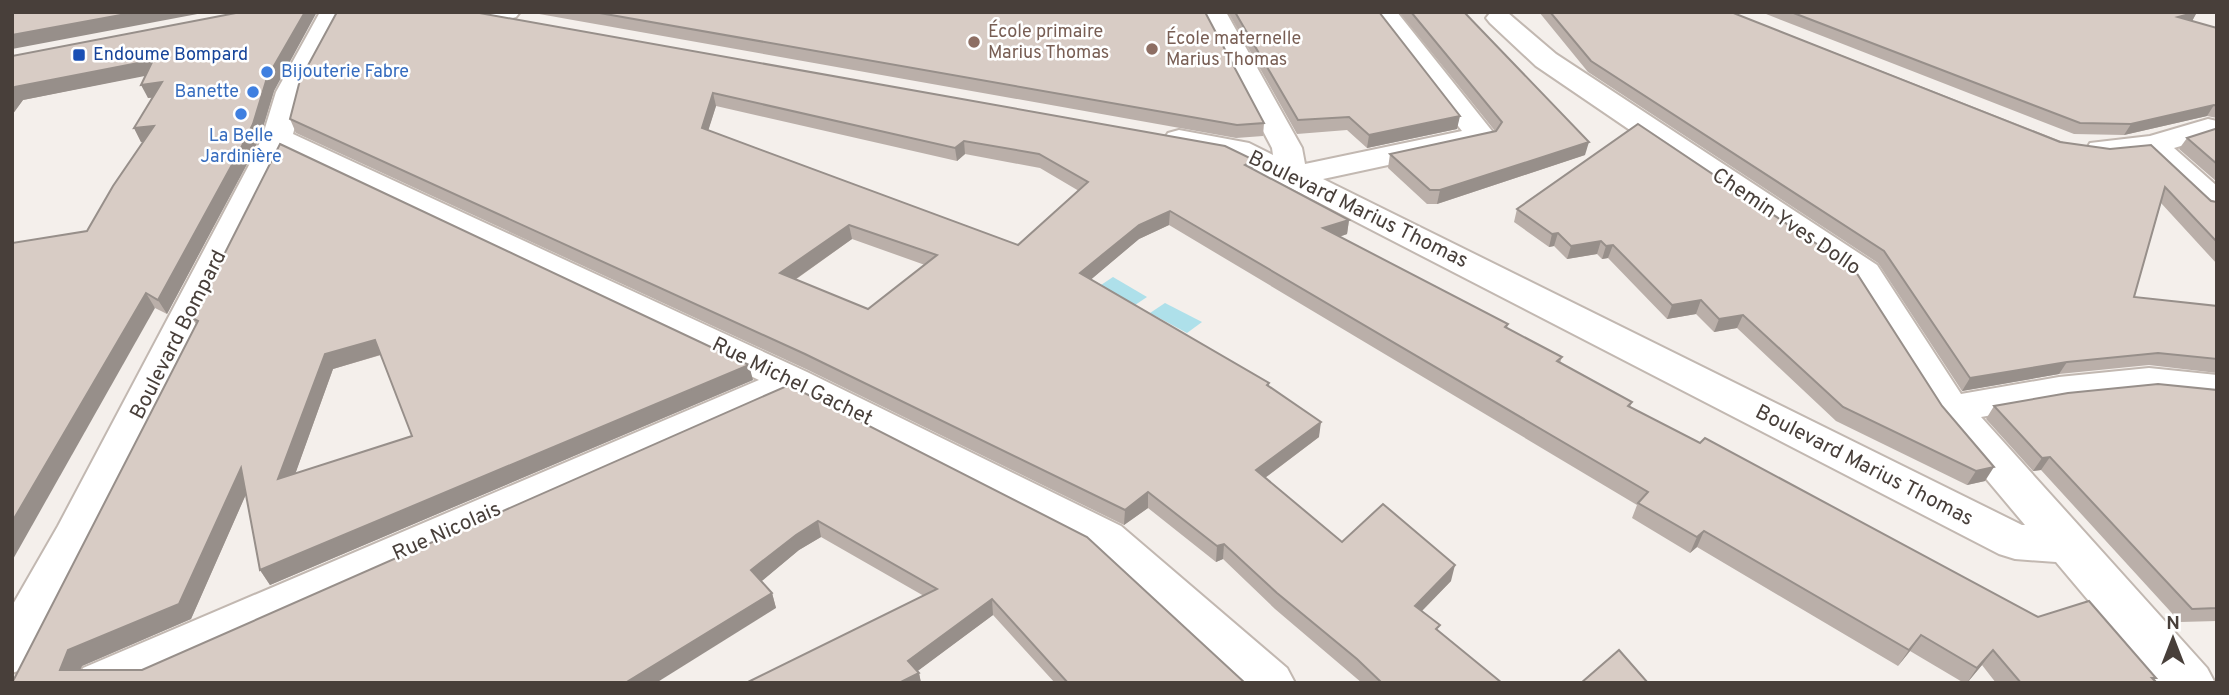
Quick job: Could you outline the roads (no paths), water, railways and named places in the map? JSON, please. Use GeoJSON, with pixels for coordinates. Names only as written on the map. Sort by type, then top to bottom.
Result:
{"type":"FeatureCollection","features":[{"type":"Feature","properties":{"kind":"street","name":"Boulevard Bompard"},"geometry":{"type":"LineString","coordinates":[[12,652],[78,532],[278,138],[290,92],[333,12]]}},
{"type":"Feature","properties":{"kind":"street"},"geometry":{"type":"LineString","coordinates":[[1213,12],[1287,148],[1292,176],[1482,136],[1383,12]]}},
{"type":"Feature","properties":{"kind":"street","name":"Chemin Yves Dollo"},"geometry":{"type":"LineString","coordinates":[[1499,18],[1546,60],[1864,273],[1950,409],[2189,683]]}},
{"type":"Feature","properties":{"kind":"street"},"geometry":{"type":"LineString","coordinates":[[2076,147],[2094,151],[2153,145],[2208,128],[2217,131]]}},
{"type":"Feature","properties":{"kind":"street","name":"Boulevard Marius Thomas"},"geometry":{"type":"LineString","coordinates":[[1143,133],[1238,150],[2015,542],[2069,545]]}},
{"type":"Feature","properties":{"kind":"street","name":"Rue Michel Gachet"},"geometry":{"type":"LineString","coordinates":[[278,138],[793,381],[1105,538],[1269,683]]}},
{"type":"Feature","properties":{"kind":"street"},"geometry":{"type":"LineString","coordinates":[[2153,145],[2217,204]]}},
{"type":"Feature","properties":{"kind":"street","name":"Rue Nicolais"},"geometry":{"type":"LineString","coordinates":[[101,683],[793,381]]}},
{"type":"Feature","properties":{"kind":"street"},"geometry":{"type":"LineString","coordinates":[[1950,409],[2059,390],[2149,381],[2217,388]]}},
{"type":"Feature","properties":{"kind":"water"},"geometry":{"type":"Polygon","coordinates":[[[1113,277],[1147,297],[1132,307],[1098,287],[1113,277]]]}},
{"type":"Feature","properties":{"kind":"water"},"geometry":{"type":"Polygon","coordinates":[[[1165,303],[1202,322],[1187,333],[1150,313],[1165,303]]]}},
{"type":"Feature","properties":{"kind":"place","name":"École primaire Marius Thomas"},"geometry":{"type":"Point","coordinates":[974,42]}},
{"type":"Feature","properties":{"kind":"place","name":"École maternelle Marius Thomas"},"geometry":{"type":"Point","coordinates":[1152,49]}},
{"type":"Feature","properties":{"kind":"place","name":"Endoume Bompard"},"geometry":{"type":"Point","coordinates":[79,55]}},
{"type":"Feature","properties":{"kind":"place","name":"Bijouterie Fabre"},"geometry":{"type":"Point","coordinates":[267,72]}},
{"type":"Feature","properties":{"kind":"place","name":"Banette"},"geometry":{"type":"Point","coordinates":[253,92]}},
{"type":"Feature","properties":{"kind":"place","name":"La Belle Jardinière"},"geometry":{"type":"Point","coordinates":[241,114]}}]}
